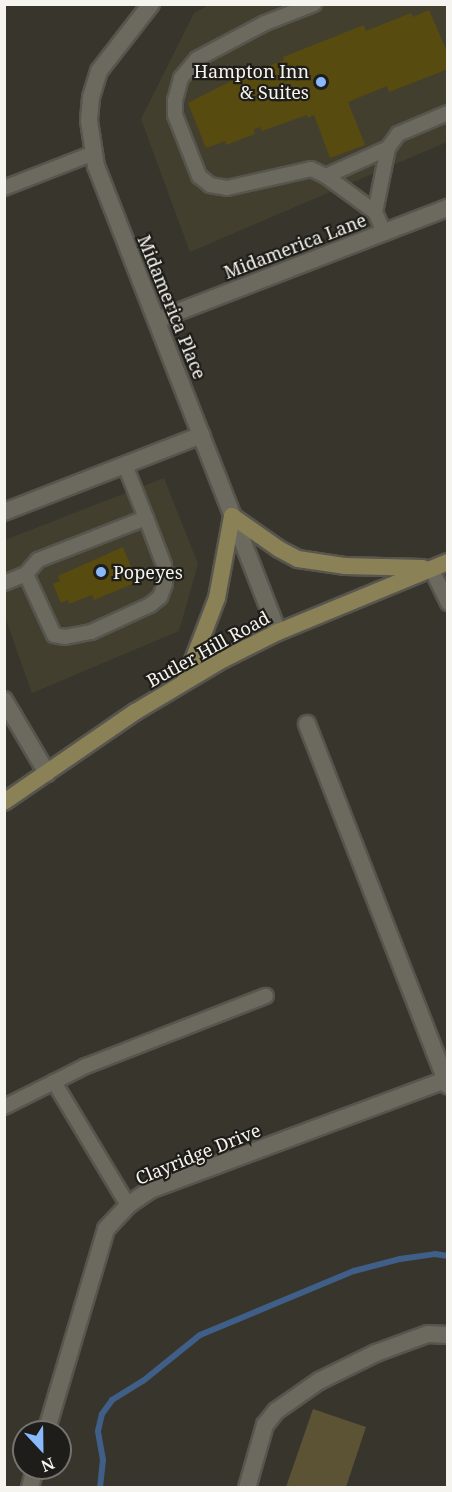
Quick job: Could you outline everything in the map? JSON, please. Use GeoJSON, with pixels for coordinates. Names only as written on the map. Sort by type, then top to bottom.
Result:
{"type":"FeatureCollection","features":[{"type":"Feature","properties":{"kind":"main road"},"geometry":{"type":"LineString","coordinates":[[185,681],[217,598],[232,516],[279,549],[298,559],[345,566],[432,568]]}},
{"type":"Feature","properties":{"kind":"main road","name":"Butler Hill Road"},"geometry":{"type":"LineString","coordinates":[[4,802],[135,712],[185,681],[278,632],[447,562]]}},
{"type":"Feature","properties":{"kind":"street","name":"Midamerica Place"},"geometry":{"type":"LineString","coordinates":[[151,4],[99,71],[91,97],[89,121],[96,166],[115,220],[157,320],[278,632]]}},
{"type":"Feature","properties":{"kind":"street","name":"Midamerica Lane"},"geometry":{"type":"LineString","coordinates":[[157,320],[447,208]]}},
{"type":"Feature","properties":{"kind":"street"},"geometry":{"type":"LineString","coordinates":[[4,512],[201,435]]}},
{"type":"Feature","properties":{"kind":"street"},"geometry":{"type":"LineString","coordinates":[[4,700],[23,737],[46,773]]}},
{"type":"Feature","properties":{"kind":"street","name":"Clayridge Drive"},"geometry":{"type":"LineString","coordinates":[[50,1420],[106,1229],[128,1205],[150,1190],[446,1082],[307,724]]}},
{"type":"Feature","properties":{"kind":"street"},"geometry":{"type":"LineString","coordinates":[[247,1488],[265,1425],[276,1411],[319,1381],[376,1353],[428,1334],[447,1335]]}},
{"type":"Feature","properties":{"kind":"lane"},"geometry":{"type":"LineString","coordinates":[[314,4],[266,22],[196,60],[181,78],[175,100],[175,115],[199,176],[210,185],[227,188],[311,169],[326,176],[375,212],[384,232]]}},
{"type":"Feature","properties":{"kind":"lane"},"geometry":{"type":"LineString","coordinates":[[375,212],[388,148],[398,134],[447,113]]}},
{"type":"Feature","properties":{"kind":"lane"},"geometry":{"type":"LineString","coordinates":[[326,176],[388,148]]}},
{"type":"Feature","properties":{"kind":"lane"},"geometry":{"type":"LineString","coordinates":[[4,188],[94,153]]}},
{"type":"Feature","properties":{"kind":"lane"},"geometry":{"type":"LineString","coordinates":[[26,574],[54,635],[65,638],[91,632],[150,605],[160,597],[165,584],[164,565],[125,465]]}},
{"type":"Feature","properties":{"kind":"lane"},"geometry":{"type":"LineString","coordinates":[[4,583],[26,574],[38,560],[146,518]]}},
{"type":"Feature","properties":{"kind":"lane"},"geometry":{"type":"LineString","coordinates":[[432,568],[447,603]]}},
{"type":"Feature","properties":{"kind":"lane"},"geometry":{"type":"LineString","coordinates":[[4,1107],[86,1066],[266,996]]}},
{"type":"Feature","properties":{"kind":"lane"},"geometry":{"type":"LineString","coordinates":[[54,1082],[128,1205]]}},
{"type":"Feature","properties":{"kind":"shaded area"},"geometry":{"type":"Polygon","coordinates":[[[209,5],[447,5],[447,142],[190,252],[141,119],[194,13],[209,5]]]}},
{"type":"Feature","properties":{"kind":"shaded area"},"geometry":{"type":"Polygon","coordinates":[[[164,478],[198,564],[179,631],[32,693],[5,617],[5,540],[164,478]]]}},
{"type":"Feature","properties":{"kind":"shaded area"},"geometry":{"type":"Polygon","coordinates":[[[313,1409],[366,1427],[346,1487],[286,1487],[313,1409]]]}},
{"type":"Feature","properties":{"kind":"building","name":"Hampton Inn & Suites"},"geometry":{"type":"Polygon","coordinates":[[[429,10],[448,54],[448,69],[389,92],[387,86],[348,102],[365,145],[330,158],[314,115],[308,118],[307,115],[262,131],[260,127],[254,129],[255,134],[226,145],[225,141],[206,148],[188,103],[239,77],[284,60],[283,57],[364,25],[366,31],[411,13],[413,17],[429,10]]]}},
{"type":"Feature","properties":{"kind":"building","name":"Popeyes"},"geometry":{"type":"Polygon","coordinates":[[[123,547],[137,582],[94,600],[92,595],[69,604],[68,600],[61,603],[53,584],[60,581],[58,576],[123,547]]]}},
{"type":"Feature","properties":{"kind":"waterway"},"geometry":{"type":"LineString","coordinates":[[100,1488],[103,1460],[98,1431],[102,1414],[112,1400],[143,1381],[200,1335],[354,1271],[400,1259],[435,1254],[448,1256]]}},
{"type":"Feature","properties":{"kind":"place","name":"Hampton Inn & Suites"},"geometry":{"type":"Point","coordinates":[321,82]}},
{"type":"Feature","properties":{"kind":"place","name":"Popeyes"},"geometry":{"type":"Point","coordinates":[101,572]}}]}
